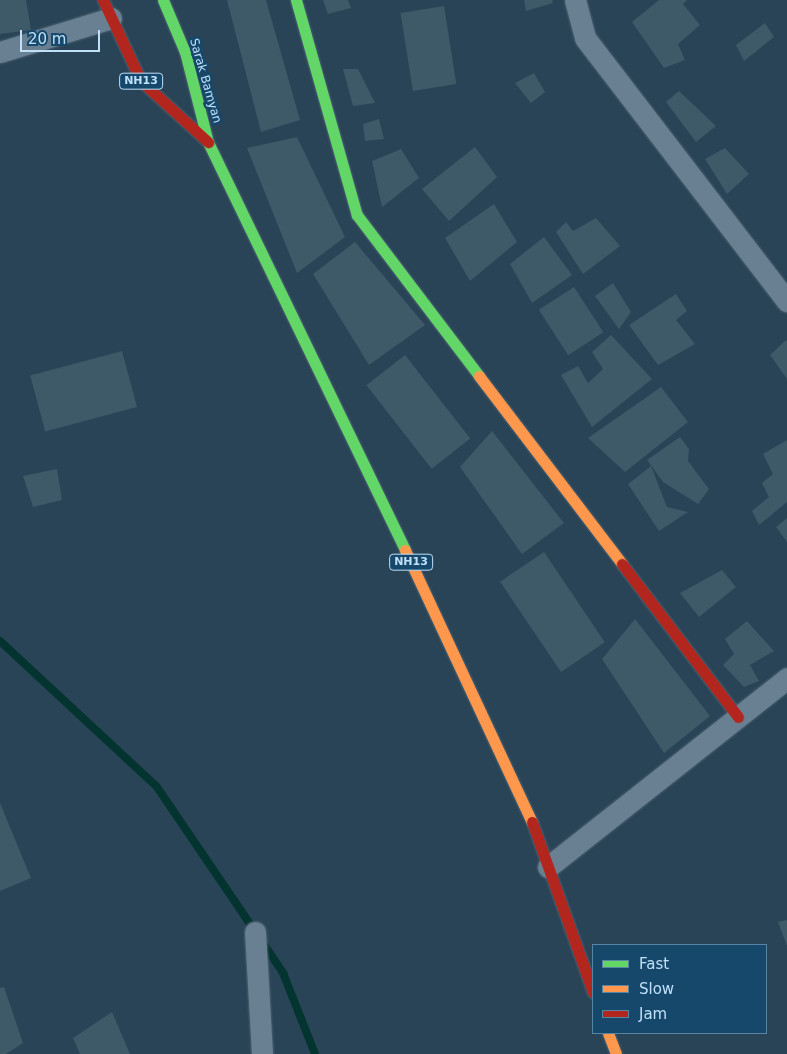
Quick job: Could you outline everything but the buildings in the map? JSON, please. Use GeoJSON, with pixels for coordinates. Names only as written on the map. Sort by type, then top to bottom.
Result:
{"type":"FeatureCollection","features":[{"type":"Feature","properties":{"kind":"main road","name":"Sarak Bamyan"},"geometry":{"type":"LineString","coordinates":[[163,0],[186,52],[208,142]]}},
{"type":"Feature","properties":{"kind":"main road"},"geometry":{"type":"LineString","coordinates":[[296,0],[357,215],[738,717]]}},
{"type":"Feature","properties":{"kind":"main road","name":"NH13"},"geometry":{"type":"LineString","coordinates":[[107,9],[141,81],[208,142],[357,447],[527,809],[592,989]]}},
{"type":"Feature","properties":{"kind":"main road"},"geometry":{"type":"LineString","coordinates":[[608,1034],[616,1054]]}},
{"type":"Feature","properties":{"kind":"street"},"geometry":{"type":"LineString","coordinates":[[575,0],[585,38],[787,301]]}},
{"type":"Feature","properties":{"kind":"street"},"geometry":{"type":"LineString","coordinates":[[0,52],[107,9]]}},
{"type":"Feature","properties":{"kind":"street"},"geometry":{"type":"LineString","coordinates":[[548,867],[787,678]]}},
{"type":"Feature","properties":{"kind":"street"},"geometry":{"type":"LineString","coordinates":[[255,932],[262,1054]]}},
{"type":"Feature","properties":{"kind":"waterway"},"geometry":{"type":"LineString","coordinates":[[0,641],[157,787],[255,931]]}},
{"type":"Feature","properties":{"kind":"waterway"},"geometry":{"type":"LineString","coordinates":[[261,940],[283,973],[315,1054]]}},
{"type":"Feature","properties":{"kind":"traffic: fast"},"geometry":{"type":"LineString","coordinates":[[163,0],[185,52],[208,142],[405,550]]}},
{"type":"Feature","properties":{"kind":"traffic: fast"},"geometry":{"type":"LineString","coordinates":[[296,0],[357,215],[479,376]]}},
{"type":"Feature","properties":{"kind":"traffic: slow"},"geometry":{"type":"LineString","coordinates":[[479,376],[622,564]]}},
{"type":"Feature","properties":{"kind":"traffic: slow"},"geometry":{"type":"LineString","coordinates":[[405,550],[532,822]]}},
{"type":"Feature","properties":{"kind":"traffic: slow"},"geometry":{"type":"LineString","coordinates":[[608,1034],[616,1054]]}},
{"type":"Feature","properties":{"kind":"traffic: jam"},"geometry":{"type":"LineString","coordinates":[[103,0],[141,81],[208,142]]}},
{"type":"Feature","properties":{"kind":"traffic: jam"},"geometry":{"type":"LineString","coordinates":[[622,564],[738,717]]}},
{"type":"Feature","properties":{"kind":"traffic: jam"},"geometry":{"type":"LineString","coordinates":[[532,822],[592,989]]}}]}
